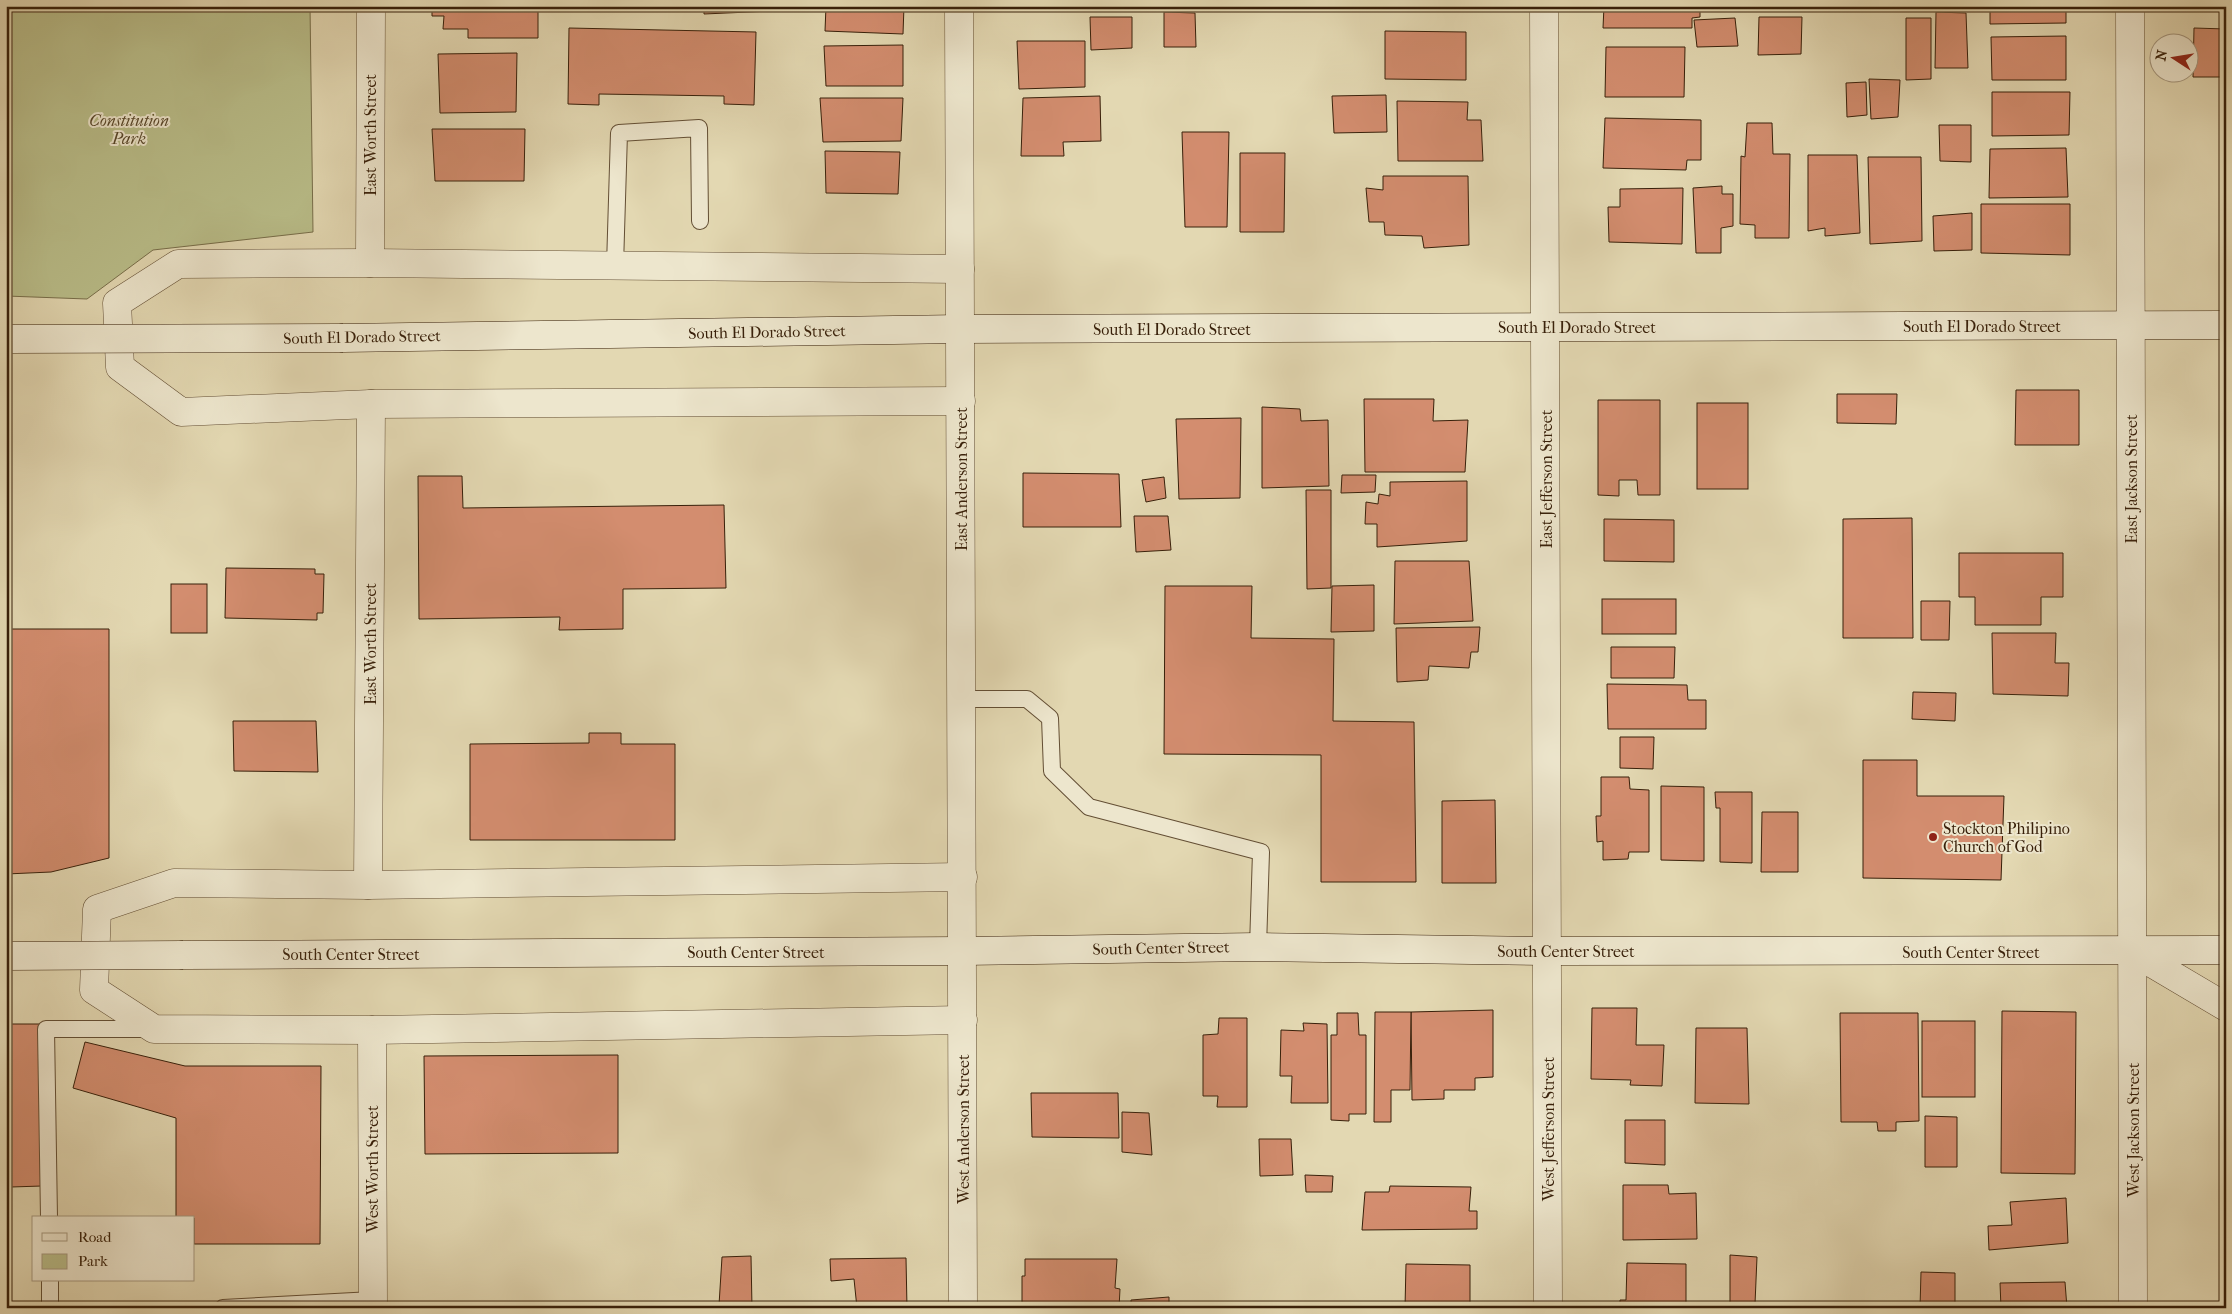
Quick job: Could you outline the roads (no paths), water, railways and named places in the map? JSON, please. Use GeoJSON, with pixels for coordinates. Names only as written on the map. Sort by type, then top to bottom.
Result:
{"type":"FeatureCollection","features":[{"type":"Feature","properties":{"kind":"street","name":"East Worth Street"},"geometry":{"type":"LineString","coordinates":[[370,263],[371,6]]}},
{"type":"Feature","properties":{"kind":"street","name":"East Anderson Street"},"geometry":{"type":"LineString","coordinates":[[959,6],[960,699],[963,951]]}},
{"type":"Feature","properties":{"kind":"street","name":"East Jefferson Street"},"geometry":{"type":"LineString","coordinates":[[1544,6],[1546,951]]}},
{"type":"Feature","properties":{"kind":"street","name":"East Jackson Street"},"geometry":{"type":"LineString","coordinates":[[2130,6],[2133,952]]}},
{"type":"Feature","properties":{"kind":"street"},"geometry":{"type":"LineString","coordinates":[[960,269],[370,263],[178,264],[117,303],[120,367],[181,412],[371,404],[961,401]]}},
{"type":"Feature","properties":{"kind":"street","name":"South El Dorado Street"},"geometry":{"type":"LineString","coordinates":[[6,339],[343,338],[960,329],[2226,325]]}},
{"type":"Feature","properties":{"kind":"street","name":"East Worth Street"},"geometry":{"type":"LineString","coordinates":[[368,885],[371,404]]}},
{"type":"Feature","properties":{"kind":"street"},"geometry":{"type":"LineString","coordinates":[[963,877],[368,885],[174,883],[97,909],[94,990],[154,1029],[372,1030],[963,1020]]}},
{"type":"Feature","properties":{"kind":"street","name":"South Center Street"},"geometry":{"type":"LineString","coordinates":[[6,956],[963,951],[1258,947],[1546,951],[2133,952],[2226,950]]}},
{"type":"Feature","properties":{"kind":"street","name":"West Anderson Street"},"geometry":{"type":"LineString","coordinates":[[963,951],[963,1308]]}},
{"type":"Feature","properties":{"kind":"street","name":"West Jefferson Street"},"geometry":{"type":"LineString","coordinates":[[1546,951],[1548,1308]]}},
{"type":"Feature","properties":{"kind":"street"},"geometry":{"type":"LineString","coordinates":[[2133,952],[2226,1007]]}},
{"type":"Feature","properties":{"kind":"street","name":"West Jackson Street"},"geometry":{"type":"LineString","coordinates":[[2133,952],[2133,1308]]}},
{"type":"Feature","properties":{"kind":"street","name":"West Worth Street"},"geometry":{"type":"LineString","coordinates":[[372,1030],[373,1304]]}},
{"type":"Feature","properties":{"kind":"lane"},"geometry":{"type":"LineString","coordinates":[[614,266],[619,132],[699,128],[700,221]]}},
{"type":"Feature","properties":{"kind":"lane"},"geometry":{"type":"LineString","coordinates":[[960,699],[1027,699],[1050,718],[1052,771],[1088,807],[1261,852],[1258,947]]}},
{"type":"Feature","properties":{"kind":"lane"},"geometry":{"type":"LineString","coordinates":[[49,1216],[46,1029],[154,1029]]}},
{"type":"Feature","properties":{"kind":"lane"},"geometry":{"type":"LineString","coordinates":[[50,1282],[50,1308]]}},
{"type":"Feature","properties":{"kind":"lane"},"geometry":{"type":"LineString","coordinates":[[223,1308],[373,1304]]}},
{"type":"Feature","properties":{"kind":"place","name":"Stockton Philipino Church of God"},"geometry":{"type":"Point","coordinates":[1933,837]}},
{"type":"Feature","properties":{"kind":"park label","name":"Constitution Park"},"geometry":{"type":"Point","coordinates":[129,129]}}]}
